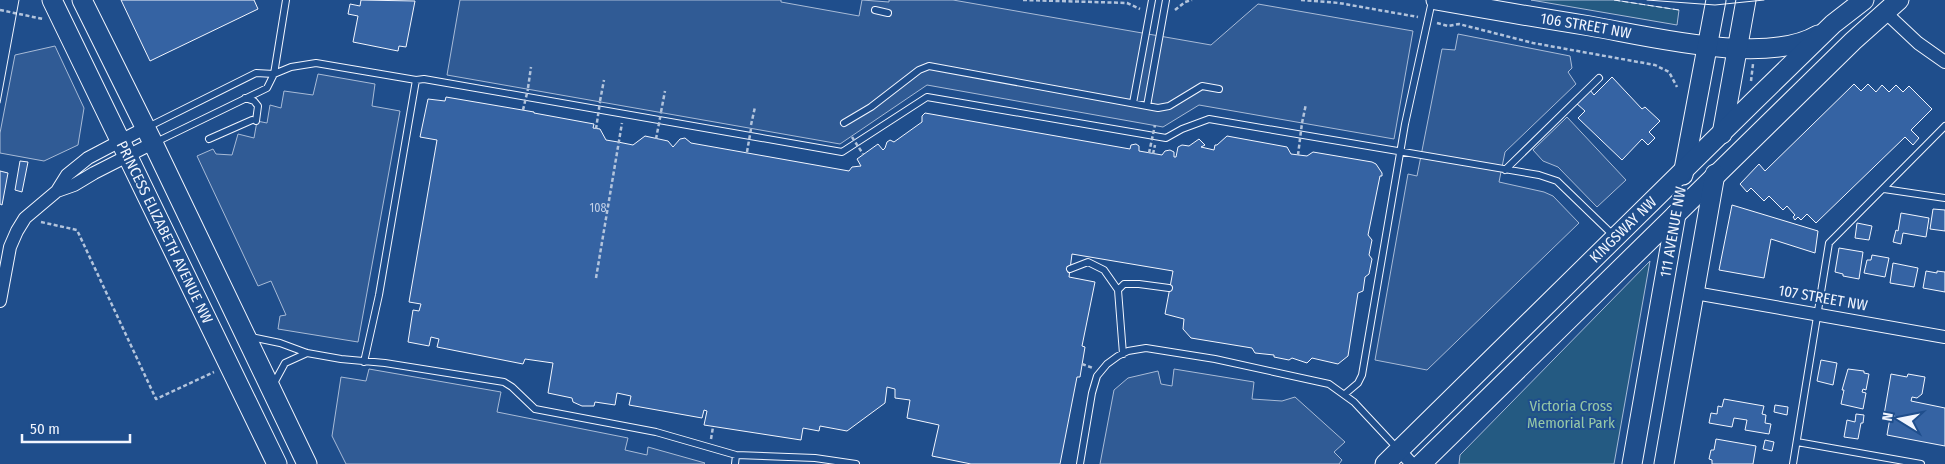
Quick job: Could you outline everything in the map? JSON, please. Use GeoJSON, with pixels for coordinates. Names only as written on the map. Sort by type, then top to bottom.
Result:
{"type":"FeatureCollection","features":[{"type":"Feature","properties":{"kind":"main road","name":"PRINCESS ELIZABETH AVENUE NW"},"geometry":{"type":"LineString","coordinates":[[52,0],[277,464]]}},
{"type":"Feature","properties":{"kind":"main road","name":"PRINCESS ELIZABETH AVENUE NW"},"geometry":{"type":"LineString","coordinates":[[82,0],[307,464]]}},
{"type":"Feature","properties":{"kind":"main road","name":"106 STREET NW"},"geometry":{"type":"LineString","coordinates":[[1434,0],[1707,47],[1786,46],[1803,42],[1816,36],[1833,24]]}},
{"type":"Feature","properties":{"kind":"main road","name":"111 AVENUE NW"},"geometry":{"type":"LineString","coordinates":[[1632,464],[1683,172],[1716,0]]}},
{"type":"Feature","properties":{"kind":"main road","name":"111 AVENUE NW"},"geometry":{"type":"LineString","coordinates":[[1664,464],[1746,0]]}},
{"type":"Feature","properties":{"kind":"main road","name":"KINGSWAY NW"},"geometry":{"type":"LineString","coordinates":[[1385,464],[1615,236],[1683,172],[1833,24],[1864,0]]}},
{"type":"Feature","properties":{"kind":"main road","name":"KINGSWAY NW"},"geometry":{"type":"LineString","coordinates":[[1421,464],[1853,41],[1892,6]]}},
{"type":"Feature","properties":{"kind":"street"},"geometry":{"type":"LineString","coordinates":[[1892,6],[1918,43],[1945,62]]}},
{"type":"Feature","properties":{"kind":"street"},"geometry":{"type":"LineString","coordinates":[[0,301],[7,262],[17,231],[25,218],[57,191],[73,169],[88,158],[124,148],[149,136]]}},
{"type":"Feature","properties":{"kind":"street"},"geometry":{"type":"LineString","coordinates":[[124,148],[149,136]]}},
{"type":"Feature","properties":{"kind":"street","name":"107 STREET NW"},"geometry":{"type":"LineString","coordinates":[[1695,293],[1818,313],[1945,337]]}},
{"type":"Feature","properties":{"kind":"street"},"geometry":{"type":"LineString","coordinates":[[1399,450],[1412,464]]}},
{"type":"Feature","properties":{"kind":"lane"},"geometry":{"type":"LineString","coordinates":[[149,136],[267,88],[274,74],[286,0]]}},
{"type":"Feature","properties":{"kind":"lane"},"geometry":{"type":"LineString","coordinates":[[1133,103],[1152,0]]}},
{"type":"Feature","properties":{"kind":"lane"},"geometry":{"type":"LineString","coordinates":[[1147,106],[1166,0]]}},
{"type":"Feature","properties":{"kind":"lane"},"geometry":{"type":"LineString","coordinates":[[1345,394],[1358,383],[1362,375],[1406,124],[1434,0]]}},
{"type":"Feature","properties":{"kind":"lane"},"geometry":{"type":"LineString","coordinates":[[875,10],[888,13]]}},
{"type":"Feature","properties":{"kind":"lane"},"geometry":{"type":"LineString","coordinates":[[149,136],[256,73],[274,74],[290,67],[316,63],[416,80],[424,79],[842,152],[927,97],[1166,138],[1182,129],[1209,119],[1539,175],[1556,182],[1615,236]]}},
{"type":"Feature","properties":{"kind":"lane"},"geometry":{"type":"LineString","coordinates":[[844,123],[871,107],[919,70],[929,66],[1158,108],[1169,106],[1202,86],[1219,89]]}},
{"type":"Feature","properties":{"kind":"lane"},"geometry":{"type":"LineString","coordinates":[[1505,170],[1599,78]]}},
{"type":"Feature","properties":{"kind":"lane"},"geometry":{"type":"LineString","coordinates":[[364,362],[381,286],[416,80]]}},
{"type":"Feature","properties":{"kind":"lane"},"geometry":{"type":"LineString","coordinates":[[209,139],[254,120],[258,106],[254,101],[245,98]]}},
{"type":"Feature","properties":{"kind":"lane"},"geometry":{"type":"LineString","coordinates":[[1793,464],[1829,243],[1945,126]]}},
{"type":"Feature","properties":{"kind":"lane"},"geometry":{"type":"LineString","coordinates":[[1884,189],[1945,198]]}},
{"type":"Feature","properties":{"kind":"lane"},"geometry":{"type":"LineString","coordinates":[[1070,269],[1088,262],[1104,270],[1118,290],[1123,354]]}},
{"type":"Feature","properties":{"kind":"lane"},"geometry":{"type":"LineString","coordinates":[[1118,290],[1124,284],[1169,288]]}},
{"type":"Feature","properties":{"kind":"lane"},"geometry":{"type":"LineString","coordinates":[[246,336],[280,343],[307,353],[504,382],[535,409],[656,432],[736,455],[815,458],[856,464]]}},
{"type":"Feature","properties":{"kind":"lane"},"geometry":{"type":"LineString","coordinates":[[1080,464],[1092,393],[1097,376],[1107,364],[1128,351],[1146,348],[1178,352],[1311,378],[1329,384],[1345,394],[1399,450]]}},
{"type":"Feature","properties":{"kind":"lane"},"geometry":{"type":"LineString","coordinates":[[271,390],[285,363],[307,353]]}},
{"type":"Feature","properties":{"kind":"lane"},"geometry":{"type":"LineString","coordinates":[[1797,442],[1921,464]]}},
{"type":"Feature","properties":{"kind":"lane"},"geometry":{"type":"LineString","coordinates":[[735,464],[736,455]]}},
{"type":"Feature","properties":{"kind":"lane"},"geometry":{"type":"LineString","coordinates":[[758,464],[759,456]]}},
{"type":"Feature","properties":{"kind":"path"},"geometry":{"type":"LineString","coordinates":[[1023,0],[1127,3],[1137,9],[1150,10]]}},
{"type":"Feature","properties":{"kind":"path"},"geometry":{"type":"LineString","coordinates":[[1164,10],[1175,11],[1185,2],[1192,0]]}},
{"type":"Feature","properties":{"kind":"path"},"geometry":{"type":"LineString","coordinates":[[1301,0],[1339,3],[1429,20],[1448,26],[1459,24],[1533,43],[1655,65],[1669,72],[1677,87]]}},
{"type":"Feature","properties":{"kind":"path"},"geometry":{"type":"LineString","coordinates":[[0,10],[50,20]]}},
{"type":"Feature","properties":{"kind":"path"},"geometry":{"type":"LineString","coordinates":[[1750,82],[1754,58]]}},
{"type":"Feature","properties":{"kind":"path"},"geometry":{"type":"LineString","coordinates":[[523,110],[531,67]]}},
{"type":"Feature","properties":{"kind":"path"},"geometry":{"type":"LineString","coordinates":[[596,129],[604,80]]}},
{"type":"Feature","properties":{"kind":"path"},"geometry":{"type":"LineString","coordinates":[[656,139],[665,91]]}},
{"type":"Feature","properties":{"kind":"path"},"geometry":{"type":"LineString","coordinates":[[1298,155],[1306,104]]}},
{"type":"Feature","properties":{"kind":"path"},"geometry":{"type":"LineString","coordinates":[[747,152],[754,107]]}},
{"type":"Feature","properties":{"kind":"path"},"geometry":{"type":"LineString","coordinates":[[596,278],[624,115]]}},
{"type":"Feature","properties":{"kind":"path"},"geometry":{"type":"LineString","coordinates":[[1149,153],[1155,125]]}},
{"type":"Feature","properties":{"kind":"path"},"geometry":{"type":"LineString","coordinates":[[852,137],[863,154]]}},
{"type":"Feature","properties":{"kind":"path"},"geometry":{"type":"LineString","coordinates":[[25,218],[76,230],[156,399],[215,371]]}},
{"type":"Feature","properties":{"kind":"green space"},"geometry":{"type":"Polygon","coordinates":[[[1531,0],[1614,0],[1679,10],[1677,25],[1531,0]]]}},
{"type":"Feature","properties":{"kind":"green space","name":"Victoria Cross Memorial Park"},"geometry":{"type":"Polygon","coordinates":[[[1650,261],[1614,464],[1459,464],[1460,455],[1650,261]]]}},
{"type":"Feature","properties":{"kind":"shaded area"},"geometry":{"type":"Polygon","coordinates":[[[460,0],[781,0],[781,2],[859,16],[862,0],[889,2],[889,0],[953,0],[1211,45],[1258,4],[1413,31],[1394,139],[1199,105],[1163,127],[927,85],[840,144],[447,75],[460,0]]]}},
{"type":"Feature","properties":{"kind":"shaded area"},"geometry":{"type":"Polygon","coordinates":[[[1458,34],[1570,56],[1572,68],[1568,72],[1576,84],[1505,152],[1499,182],[1544,192],[1553,196],[1579,223],[1427,370],[1375,360],[1408,174],[1417,176],[1442,49],[1455,50],[1458,34]]]}},
{"type":"Feature","properties":{"kind":"shaded area"},"geometry":{"type":"Polygon","coordinates":[[[55,46],[84,108],[78,145],[44,161],[0,153],[0,133],[15,55],[55,46]]]}},
{"type":"Feature","properties":{"kind":"shaded area"},"geometry":{"type":"Polygon","coordinates":[[[318,74],[375,84],[372,106],[400,111],[358,342],[278,329],[280,316],[286,315],[271,281],[258,286],[197,156],[213,149],[216,154],[232,155],[238,134],[254,138],[257,121],[267,123],[270,105],[281,108],[284,91],[313,95],[318,74]]]}},
{"type":"Feature","properties":{"kind":"shaded area"},"geometry":{"type":"Polygon","coordinates":[[[1567,117],[1626,180],[1597,207],[1558,167],[1543,161],[1533,150],[1567,117]]]}},
{"type":"Feature","properties":{"kind":"shaded area"},"geometry":{"type":"Polygon","coordinates":[[[369,369],[501,392],[497,412],[628,438],[625,450],[647,455],[648,447],[705,463],[346,464],[332,436],[341,377],[366,381],[369,369]]]}},
{"type":"Feature","properties":{"kind":"shaded area"},"geometry":{"type":"Polygon","coordinates":[[[1174,369],[1254,382],[1252,399],[1282,401],[1295,397],[1345,442],[1334,452],[1342,460],[1339,464],[1100,464],[1114,390],[1128,378],[1158,371],[1161,384],[1172,386],[1174,369]]]}},
{"type":"Feature","properties":{"kind":"building"},"geometry":{"type":"Polygon","coordinates":[[[121,0],[254,0],[258,9],[150,61],[121,0]]]}},
{"type":"Feature","properties":{"kind":"building"},"geometry":{"type":"Polygon","coordinates":[[[361,0],[415,1],[406,47],[399,46],[398,51],[353,42],[358,16],[348,14],[350,4],[360,6],[361,0]]]}},
{"type":"Feature","properties":{"kind":"building"},"geometry":{"type":"Polygon","coordinates":[[[1612,77],[1642,109],[1645,107],[1660,121],[1649,132],[1655,138],[1648,145],[1642,139],[1622,160],[1578,118],[1585,111],[1576,103],[1590,90],[1594,95],[1612,77]]]}},
{"type":"Feature","properties":{"kind":"building"},"geometry":{"type":"Polygon","coordinates":[[[1854,84],[1861,91],[1868,84],[1876,92],[1882,85],[1889,92],[1896,85],[1903,92],[1909,86],[1932,109],[1911,130],[1919,138],[1913,145],[1905,137],[1816,223],[1807,214],[1801,220],[1798,217],[1795,220],[1793,217],[1795,215],[1787,206],[1783,210],[1769,196],[1764,201],[1751,188],[1747,192],[1740,184],[1759,164],[1765,171],[1854,84]]]}},
{"type":"Feature","properties":{"kind":"building"},"geometry":{"type":"Polygon","coordinates":[[[446,97],[594,124],[593,128],[600,129],[606,140],[633,145],[645,136],[668,141],[673,147],[680,139],[685,138],[691,143],[849,171],[852,167],[861,166],[857,159],[878,144],[883,150],[887,142],[890,140],[894,142],[922,122],[922,116],[925,113],[1130,149],[1131,145],[1136,144],[1139,146],[1139,151],[1162,155],[1165,151],[1170,150],[1174,152],[1174,157],[1176,157],[1178,147],[1182,145],[1189,146],[1199,139],[1205,145],[1201,147],[1214,150],[1215,145],[1227,136],[1287,147],[1291,154],[1307,156],[1313,152],[1376,164],[1382,176],[1380,176],[1368,235],[1372,240],[1369,255],[1372,259],[1369,274],[1365,277],[1363,291],[1358,293],[1348,356],[1338,364],[1312,358],[1307,363],[1292,358],[1289,360],[1274,357],[1274,355],[1255,353],[1252,348],[1191,338],[1183,329],[1184,319],[1165,314],[1173,271],[1072,254],[1069,277],[1095,282],[1082,346],[1085,347],[1080,377],[1077,377],[1060,464],[971,464],[932,456],[939,425],[907,418],[910,400],[895,398],[895,389],[887,387],[885,403],[847,431],[820,426],[819,431],[803,428],[801,440],[704,425],[707,411],[704,410],[702,418],[629,405],[631,396],[617,393],[615,405],[595,402],[594,406],[582,406],[573,402],[572,398],[548,393],[553,363],[525,359],[523,364],[437,347],[439,339],[431,337],[429,346],[408,342],[413,310],[419,311],[421,304],[409,302],[437,140],[420,137],[428,99],[445,101],[446,97]]]}},
{"type":"Feature","properties":{"kind":"building"},"geometry":{"type":"Polygon","coordinates":[[[20,161],[28,162],[22,192],[15,190],[20,161]]]}},
{"type":"Feature","properties":{"kind":"building"},"geometry":{"type":"Polygon","coordinates":[[[0,171],[8,173],[2,205],[0,204],[0,171]]]}},
{"type":"Feature","properties":{"kind":"building"},"geometry":{"type":"Polygon","coordinates":[[[1732,205],[1818,231],[1815,253],[1771,239],[1764,278],[1719,270],[1732,205]]]}},
{"type":"Feature","properties":{"kind":"building"},"geometry":{"type":"Polygon","coordinates":[[[1933,209],[1945,210],[1945,231],[1930,229],[1933,209]]]}},
{"type":"Feature","properties":{"kind":"building"},"geometry":{"type":"Polygon","coordinates":[[[1901,213],[1929,218],[1926,237],[1903,233],[1901,244],[1893,242],[1896,230],[1898,231],[1901,213]]]}},
{"type":"Feature","properties":{"kind":"building"},"geometry":{"type":"Polygon","coordinates":[[[1857,223],[1872,226],[1869,240],[1855,238],[1857,223]]]}},
{"type":"Feature","properties":{"kind":"building"},"geometry":{"type":"Polygon","coordinates":[[[1839,248],[1863,252],[1859,279],[1843,276],[1843,274],[1835,272],[1839,248]]]}},
{"type":"Feature","properties":{"kind":"building"},"geometry":{"type":"Polygon","coordinates":[[[1872,255],[1889,258],[1885,277],[1864,273],[1867,260],[1871,260],[1872,255]]]}},
{"type":"Feature","properties":{"kind":"building"},"geometry":{"type":"Polygon","coordinates":[[[1893,263],[1918,268],[1914,287],[1890,283],[1893,263]]]}},
{"type":"Feature","properties":{"kind":"building"},"geometry":{"type":"Polygon","coordinates":[[[1926,271],[1945,272],[1945,292],[1923,288],[1926,271]]]}},
{"type":"Feature","properties":{"kind":"building"},"geometry":{"type":"Polygon","coordinates":[[[1821,360],[1837,363],[1833,385],[1817,381],[1821,360]]]}},
{"type":"Feature","properties":{"kind":"building"},"geometry":{"type":"Polygon","coordinates":[[[1848,369],[1864,371],[1864,373],[1869,374],[1866,390],[1863,389],[1862,392],[1866,393],[1863,409],[1841,404],[1844,390],[1842,390],[1848,369]]]}},
{"type":"Feature","properties":{"kind":"building"},"geometry":{"type":"Polygon","coordinates":[[[1891,374],[1907,377],[1908,374],[1925,377],[1922,394],[1917,398],[1912,397],[1911,401],[1945,408],[1945,446],[1887,435],[1890,418],[1894,419],[1895,416],[1884,415],[1891,374]]]}},
{"type":"Feature","properties":{"kind":"building"},"geometry":{"type":"Polygon","coordinates":[[[1724,399],[1764,406],[1762,414],[1766,415],[1765,423],[1771,424],[1769,434],[1745,430],[1747,420],[1734,418],[1732,427],[1709,423],[1711,413],[1717,414],[1718,406],[1722,407],[1724,399]]]}},
{"type":"Feature","properties":{"kind":"building"},"geometry":{"type":"Polygon","coordinates":[[[1775,405],[1788,407],[1787,415],[1774,412],[1775,405]]]}},
{"type":"Feature","properties":{"kind":"building"},"geometry":{"type":"Polygon","coordinates":[[[1856,414],[1864,415],[1858,439],[1844,437],[1847,420],[1855,422],[1856,414]]]}},
{"type":"Feature","properties":{"kind":"building"},"geometry":{"type":"Polygon","coordinates":[[[1716,439],[1756,446],[1753,464],[1712,464],[1712,460],[1709,459],[1711,450],[1714,450],[1716,439]]]}},
{"type":"Feature","properties":{"kind":"building"},"geometry":{"type":"Polygon","coordinates":[[[1765,440],[1774,442],[1772,451],[1763,449],[1765,440]]]}},
{"type":"Feature","properties":{"kind":"tram line"},"geometry":{"type":"LineString","coordinates":[[0,103],[19,0]]}},
{"type":"Feature","properties":{"kind":"tram line"},"geometry":{"type":"LineString","coordinates":[[1647,0],[1715,5],[1764,0]]}},
{"type":"Feature","properties":{"kind":"fence"},"geometry":{"type":"LineString","coordinates":[[1614,0],[1679,10]]}}]}
